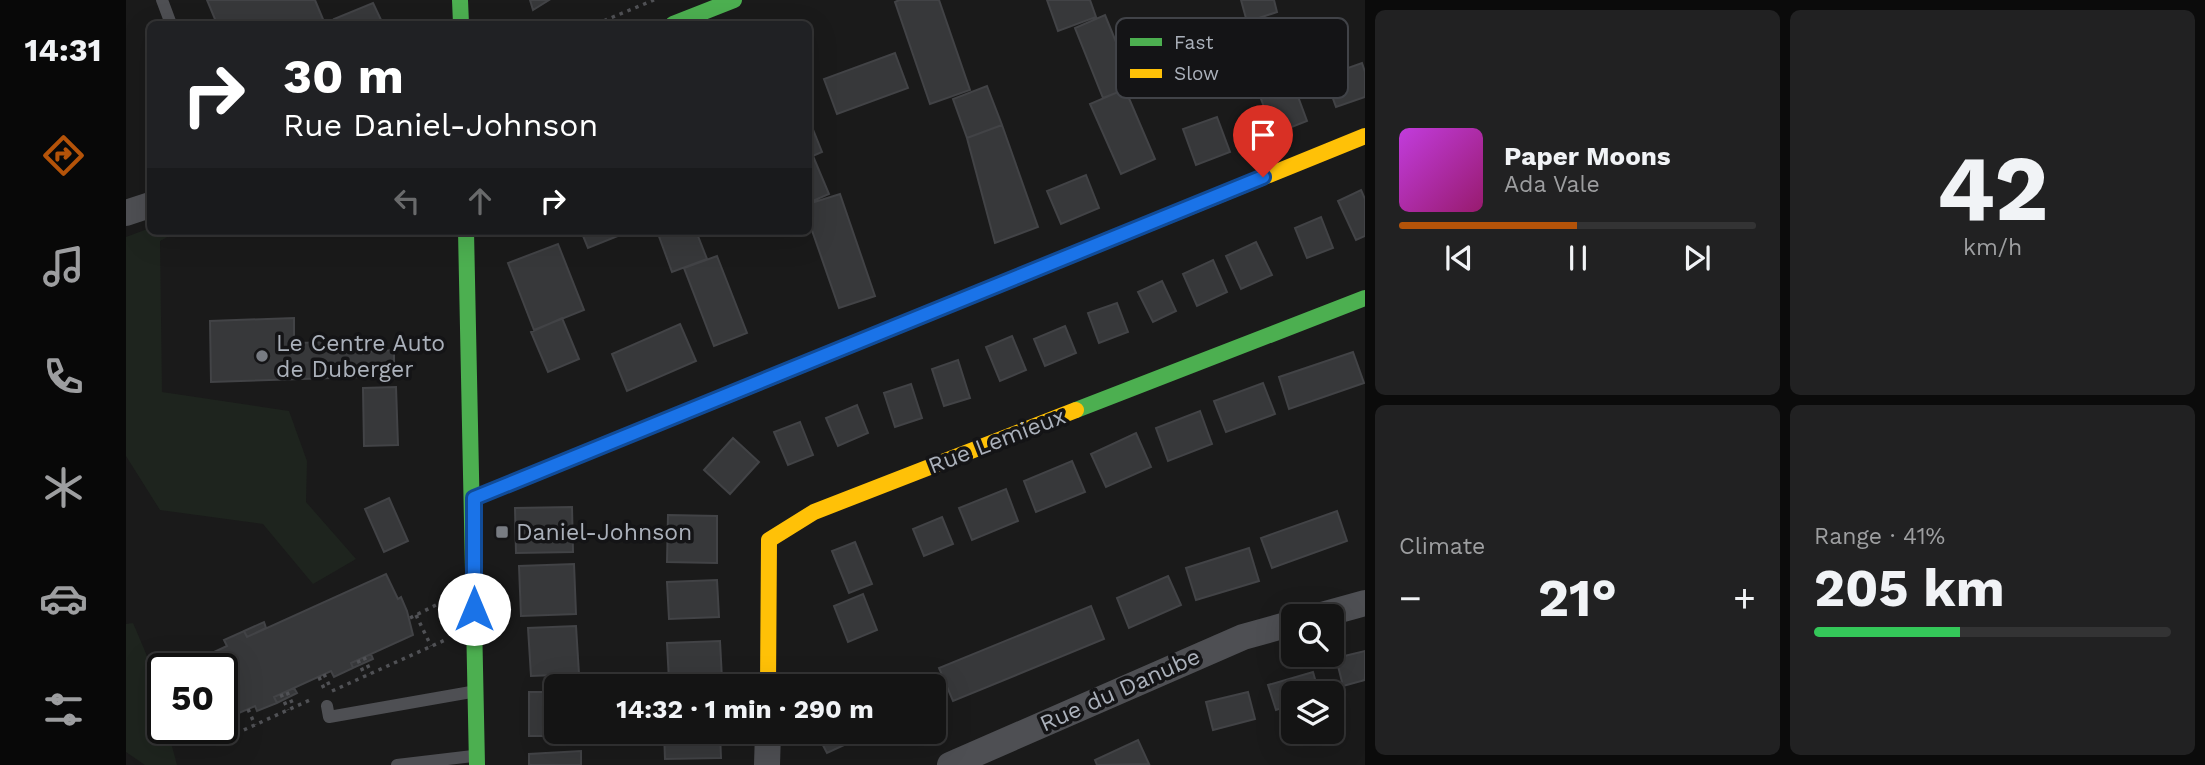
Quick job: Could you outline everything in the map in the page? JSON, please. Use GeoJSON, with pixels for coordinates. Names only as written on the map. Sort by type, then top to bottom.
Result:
{"type":"FeatureCollection","features":[{"type":"Feature","properties":{"kind":"street"},"geometry":{"type":"LineString","coordinates":[[460,0],[461,21]]}},
{"type":"Feature","properties":{"kind":"street"},"geometry":{"type":"LineString","coordinates":[[681,21],[734,0]]}},
{"type":"Feature","properties":{"kind":"street"},"geometry":{"type":"LineString","coordinates":[[474,498],[1365,136]]}},
{"type":"Feature","properties":{"kind":"street"},"geometry":{"type":"LineString","coordinates":[[126,214],[147,206]]}},
{"type":"Feature","properties":{"kind":"street"},"geometry":{"type":"LineString","coordinates":[[466,235],[474,498],[477,760]]}},
{"type":"Feature","properties":{"kind":"street","name":"Rue Lemieux"},"geometry":{"type":"LineString","coordinates":[[768,674],[769,540],[814,512],[1365,298]]}},
{"type":"Feature","properties":{"kind":"street"},"geometry":{"type":"LineString","coordinates":[[1344,609],[1365,603]]}},
{"type":"Feature","properties":{"kind":"street","name":"Rue du Danube"},"geometry":{"type":"LineString","coordinates":[[950,765],[1242,636],[1281,626]]}},
{"type":"Feature","properties":{"kind":"street"},"geometry":{"type":"LineString","coordinates":[[767,765],[768,744]]}},
{"type":"Feature","properties":{"kind":"lane"},"geometry":{"type":"LineString","coordinates":[[162,0],[170,21]]}},
{"type":"Feature","properties":{"kind":"lane"},"geometry":{"type":"LineString","coordinates":[[328,697],[329,718],[475,692]]}},
{"type":"Feature","properties":{"kind":"lane"},"geometry":{"type":"LineString","coordinates":[[397,765],[477,760]]}},
{"type":"Feature","properties":{"kind":"path"},"geometry":{"type":"LineString","coordinates":[[603,21],[654,0]]}},
{"type":"Feature","properties":{"kind":"path"},"geometry":{"type":"LineString","coordinates":[[410,618],[444,601]]}},
{"type":"Feature","properties":{"kind":"path"},"geometry":{"type":"LineString","coordinates":[[416,615],[431,646]]}},
{"type":"Feature","properties":{"kind":"path"},"geometry":{"type":"LineString","coordinates":[[364,657],[371,673]]}},
{"type":"Feature","properties":{"kind":"path"},"geometry":{"type":"LineString","coordinates":[[358,660],[365,676]]}},
{"type":"Feature","properties":{"kind":"path"},"geometry":{"type":"LineString","coordinates":[[322,676],[328,697]]}},
{"type":"Feature","properties":{"kind":"path"},"geometry":{"type":"LineString","coordinates":[[289,710],[284,693],[294,708]]}},
{"type":"Feature","properties":{"kind":"path"},"geometry":{"type":"LineString","coordinates":[[248,709],[255,725]]}},
{"type":"Feature","properties":{"kind":"shaded area"},"geometry":{"type":"Polygon","coordinates":[[[147,229],[147,235],[171,235],[160,241],[162,392],[289,411],[307,461],[306,502],[356,559],[313,584],[263,524],[160,510],[126,456],[126,237],[147,229]]]}},
{"type":"Feature","properties":{"kind":"shaded area"},"geometry":{"type":"Polygon","coordinates":[[[133,623],[147,656],[147,744],[171,744],[177,765],[145,765],[126,752],[126,624],[133,623]]]}},
{"type":"Feature","properties":{"kind":"building"},"geometry":{"type":"Polygon","coordinates":[[[207,0],[315,0],[324,21],[216,21],[207,0]]]}},
{"type":"Feature","properties":{"kind":"building"},"geometry":{"type":"Polygon","coordinates":[[[530,0],[549,0],[533,10],[530,0]]]}},
{"type":"Feature","properties":{"kind":"building"},"geometry":{"type":"Polygon","coordinates":[[[939,0],[970,90],[930,104],[895,2],[939,0]]]}},
{"type":"Feature","properties":{"kind":"building"},"geometry":{"type":"Polygon","coordinates":[[[1047,0],[1090,0],[1096,17],[1058,31],[1047,0]]]}},
{"type":"Feature","properties":{"kind":"building"},"geometry":{"type":"Polygon","coordinates":[[[1241,0],[1274,0],[1277,12],[1259,18],[1246,18],[1241,0]]]}},
{"type":"Feature","properties":{"kind":"building"},"geometry":{"type":"Polygon","coordinates":[[[373,3],[382,21],[335,21],[334,19],[373,3]]]}},
{"type":"Feature","properties":{"kind":"building"},"geometry":{"type":"Polygon","coordinates":[[[1105,15],[1116,42],[1116,93],[1103,98],[1075,28],[1105,15]]]}},
{"type":"Feature","properties":{"kind":"building"},"geometry":{"type":"Polygon","coordinates":[[[895,53],[908,88],[837,114],[824,79],[895,53]]]}},
{"type":"Feature","properties":{"kind":"building"},"geometry":{"type":"Polygon","coordinates":[[[1362,63],[1365,72],[1365,97],[1336,107],[1333,98],[1348,98],[1348,68],[1362,63]]]}},
{"type":"Feature","properties":{"kind":"building"},"geometry":{"type":"Polygon","coordinates":[[[987,86],[1002,125],[967,138],[953,99],[987,86]]]}},
{"type":"Feature","properties":{"kind":"building"},"geometry":{"type":"Polygon","coordinates":[[[1116,93],[1116,98],[1129,98],[1155,159],[1121,174],[1090,104],[1116,93]]]}},
{"type":"Feature","properties":{"kind":"building"},"geometry":{"type":"Polygon","coordinates":[[[1261,98],[1298,98],[1307,121],[1274,134],[1261,98]]]}},
{"type":"Feature","properties":{"kind":"building"},"geometry":{"type":"Polygon","coordinates":[[[1217,117],[1230,152],[1196,165],[1183,129],[1217,117]]]}},
{"type":"Feature","properties":{"kind":"building"},"geometry":{"type":"Polygon","coordinates":[[[1002,125],[1038,227],[995,243],[967,138],[1002,125]]]}},
{"type":"Feature","properties":{"kind":"building"},"geometry":{"type":"Polygon","coordinates":[[[812,127],[822,152],[812,156],[812,127]]]}},
{"type":"Feature","properties":{"kind":"building"},"geometry":{"type":"Polygon","coordinates":[[[812,156],[829,194],[812,201],[812,156]]]}},
{"type":"Feature","properties":{"kind":"building"},"geometry":{"type":"Polygon","coordinates":[[[1086,175],[1099,208],[1061,224],[1047,191],[1086,175]]]}},
{"type":"Feature","properties":{"kind":"building"},"geometry":{"type":"Polygon","coordinates":[[[1361,190],[1365,199],[1365,236],[1356,240],[1338,201],[1361,190]]]}},
{"type":"Feature","properties":{"kind":"building"},"geometry":{"type":"Polygon","coordinates":[[[840,194],[875,296],[839,308],[812,230],[812,203],[840,194]]]}},
{"type":"Feature","properties":{"kind":"building"},"geometry":{"type":"Polygon","coordinates":[[[1321,217],[1333,248],[1307,258],[1295,228],[1321,217]]]}},
{"type":"Feature","properties":{"kind":"building"},"geometry":{"type":"Polygon","coordinates":[[[583,235],[620,235],[588,248],[583,235]]]}},
{"type":"Feature","properties":{"kind":"building"},"geometry":{"type":"Polygon","coordinates":[[[658,235],[698,235],[707,259],[672,272],[658,235]]]}},
{"type":"Feature","properties":{"kind":"building"},"geometry":{"type":"Polygon","coordinates":[[[1256,242],[1272,275],[1241,289],[1226,256],[1256,242]]]}},
{"type":"Feature","properties":{"kind":"building"},"geometry":{"type":"Polygon","coordinates":[[[558,244],[584,310],[534,330],[508,263],[558,244]]]}},
{"type":"Feature","properties":{"kind":"building"},"geometry":{"type":"Polygon","coordinates":[[[717,256],[747,333],[714,346],[684,268],[717,256]]]}},
{"type":"Feature","properties":{"kind":"building"},"geometry":{"type":"Polygon","coordinates":[[[1213,260],[1227,292],[1197,306],[1183,274],[1213,260]]]}},
{"type":"Feature","properties":{"kind":"building"},"geometry":{"type":"Polygon","coordinates":[[[1162,281],[1176,311],[1153,322],[1138,292],[1162,281]]]}},
{"type":"Feature","properties":{"kind":"building"},"geometry":{"type":"Polygon","coordinates":[[[1117,303],[1128,332],[1099,343],[1088,313],[1117,303]]]}},
{"type":"Feature","properties":{"kind":"building"},"geometry":{"type":"Polygon","coordinates":[[[294,318],[294,343],[337,342],[364,352],[394,350],[394,376],[211,382],[210,321],[294,318]]]}},
{"type":"Feature","properties":{"kind":"building"},"geometry":{"type":"Polygon","coordinates":[[[562,318],[579,359],[548,372],[531,332],[562,318]]]}},
{"type":"Feature","properties":{"kind":"building"},"geometry":{"type":"Polygon","coordinates":[[[680,324],[696,361],[627,391],[612,354],[680,324]]]}},
{"type":"Feature","properties":{"kind":"building"},"geometry":{"type":"Polygon","coordinates":[[[1065,326],[1076,353],[1045,366],[1034,339],[1065,326]]]}},
{"type":"Feature","properties":{"kind":"building"},"geometry":{"type":"Polygon","coordinates":[[[1012,336],[1026,370],[1000,381],[986,347],[1012,336]]]}},
{"type":"Feature","properties":{"kind":"building"},"geometry":{"type":"Polygon","coordinates":[[[1353,352],[1364,383],[1289,409],[1279,377],[1353,352]]]}},
{"type":"Feature","properties":{"kind":"building"},"geometry":{"type":"Polygon","coordinates":[[[958,360],[970,398],[944,406],[932,369],[958,360]]]}},
{"type":"Feature","properties":{"kind":"building"},"geometry":{"type":"Polygon","coordinates":[[[1263,383],[1275,414],[1226,432],[1214,401],[1263,383]]]}},
{"type":"Feature","properties":{"kind":"building"},"geometry":{"type":"Polygon","coordinates":[[[911,384],[922,418],[895,427],[884,393],[911,384]]]}},
{"type":"Feature","properties":{"kind":"building"},"geometry":{"type":"Polygon","coordinates":[[[396,387],[398,445],[364,446],[363,388],[396,387]]]}},
{"type":"Feature","properties":{"kind":"building"},"geometry":{"type":"Polygon","coordinates":[[[857,405],[868,433],[838,446],[826,418],[857,405]]]}},
{"type":"Feature","properties":{"kind":"building"},"geometry":{"type":"Polygon","coordinates":[[[1200,411],[1212,444],[1168,461],[1156,428],[1200,411]]]}},
{"type":"Feature","properties":{"kind":"building"},"geometry":{"type":"Polygon","coordinates":[[[800,422],[813,455],[788,465],[774,432],[800,422]]]}},
{"type":"Feature","properties":{"kind":"building"},"geometry":{"type":"Polygon","coordinates":[[[1136,433],[1151,467],[1106,487],[1091,454],[1136,433]]]}},
{"type":"Feature","properties":{"kind":"building"},"geometry":{"type":"Polygon","coordinates":[[[733,438],[759,462],[730,494],[704,470],[733,438]]]}},
{"type":"Feature","properties":{"kind":"building"},"geometry":{"type":"Polygon","coordinates":[[[1072,461],[1085,492],[1036,512],[1024,481],[1072,461]]]}},
{"type":"Feature","properties":{"kind":"building"},"geometry":{"type":"Polygon","coordinates":[[[1006,489],[1018,521],[972,540],[959,508],[1006,489]]]}},
{"type":"Feature","properties":{"kind":"building"},"geometry":{"type":"Polygon","coordinates":[[[389,498],[408,541],[384,552],[365,509],[389,498]]]}},
{"type":"Feature","properties":{"kind":"building"},"geometry":{"type":"Polygon","coordinates":[[[572,507],[573,552],[516,553],[515,508],[572,507]]]}},
{"type":"Feature","properties":{"kind":"building"},"geometry":{"type":"Polygon","coordinates":[[[1337,511],[1347,541],[1272,568],[1261,538],[1337,511]]]}},
{"type":"Feature","properties":{"kind":"building"},"geometry":{"type":"Polygon","coordinates":[[[668,515],[717,516],[717,563],[667,562],[668,515]]]}},
{"type":"Feature","properties":{"kind":"building"},"geometry":{"type":"Polygon","coordinates":[[[942,517],[953,544],[924,556],[913,529],[942,517]]]}},
{"type":"Feature","properties":{"kind":"building"},"geometry":{"type":"Polygon","coordinates":[[[855,542],[872,584],[849,593],[832,551],[855,542]]]}},
{"type":"Feature","properties":{"kind":"building"},"geometry":{"type":"Polygon","coordinates":[[[1249,548],[1259,581],[1196,600],[1186,568],[1249,548]]]}},
{"type":"Feature","properties":{"kind":"building"},"geometry":{"type":"Polygon","coordinates":[[[574,564],[576,614],[521,616],[519,566],[574,564]]]}},
{"type":"Feature","properties":{"kind":"building"},"geometry":{"type":"Polygon","coordinates":[[[386,574],[398,599],[401,597],[413,635],[351,663],[353,668],[334,677],[331,671],[274,697],[277,703],[257,711],[255,706],[238,713],[238,653],[212,653],[227,646],[224,640],[244,631],[247,637],[386,574]]]}},
{"type":"Feature","properties":{"kind":"building"},"geometry":{"type":"Polygon","coordinates":[[[1168,576],[1181,605],[1129,628],[1117,598],[1168,576]]]}},
{"type":"Feature","properties":{"kind":"building"},"geometry":{"type":"Polygon","coordinates":[[[717,580],[719,617],[669,619],[667,582],[717,580]]]}},
{"type":"Feature","properties":{"kind":"building"},"geometry":{"type":"Polygon","coordinates":[[[863,594],[877,630],[848,642],[834,606],[863,594]]]}},
{"type":"Feature","properties":{"kind":"building"},"geometry":{"type":"Polygon","coordinates":[[[1091,606],[1104,639],[953,701],[946,684],[946,674],[942,674],[939,668],[1091,606]]]}},
{"type":"Feature","properties":{"kind":"building"},"geometry":{"type":"Polygon","coordinates":[[[264,622],[266,628],[247,637],[244,631],[264,622]]]}},
{"type":"Feature","properties":{"kind":"building"},"geometry":{"type":"Polygon","coordinates":[[[576,626],[579,674],[531,676],[528,628],[576,626]]]}},
{"type":"Feature","properties":{"kind":"building"},"geometry":{"type":"Polygon","coordinates":[[[720,641],[722,674],[669,674],[667,643],[720,641]]]}},
{"type":"Feature","properties":{"kind":"building"},"geometry":{"type":"Polygon","coordinates":[[[1365,651],[1365,680],[1344,686],[1338,667],[1344,667],[1344,656],[1365,651]]]}},
{"type":"Feature","properties":{"kind":"building"},"geometry":{"type":"Polygon","coordinates":[[[371,654],[373,659],[353,668],[351,663],[371,654]]]}},
{"type":"Feature","properties":{"kind":"building"},"geometry":{"type":"Polygon","coordinates":[[[1313,672],[1316,681],[1282,681],[1313,672]]]}},
{"type":"Feature","properties":{"kind":"building"},"geometry":{"type":"Polygon","coordinates":[[[1281,681],[1281,708],[1276,710],[1268,685],[1281,681]]]}},
{"type":"Feature","properties":{"kind":"building"},"geometry":{"type":"Polygon","coordinates":[[[294,688],[297,693],[277,703],[274,697],[294,688]]]}},
{"type":"Feature","properties":{"kind":"building"},"geometry":{"type":"Polygon","coordinates":[[[529,692],[544,692],[544,736],[529,736],[529,692]]]}},
{"type":"Feature","properties":{"kind":"building"},"geometry":{"type":"Polygon","coordinates":[[[1248,692],[1255,719],[1213,730],[1206,702],[1248,692]]]}},
{"type":"Feature","properties":{"kind":"building"},"geometry":{"type":"Polygon","coordinates":[[[1138,740],[1149,764],[1097,765],[1095,760],[1138,740]]]}},
{"type":"Feature","properties":{"kind":"building"},"geometry":{"type":"Polygon","coordinates":[[[664,744],[720,744],[721,758],[665,759],[664,744]]]}},
{"type":"Feature","properties":{"kind":"building"},"geometry":{"type":"Polygon","coordinates":[[[822,744],[846,744],[827,753],[822,744]]]}},
{"type":"Feature","properties":{"kind":"building"},"geometry":{"type":"Polygon","coordinates":[[[581,751],[581,765],[529,765],[529,754],[581,751]]]}},
{"type":"Feature","properties":{"kind":"traffic: fast"},"geometry":{"type":"LineString","coordinates":[[460,0],[461,21]]}},
{"type":"Feature","properties":{"kind":"traffic: fast"},"geometry":{"type":"LineString","coordinates":[[681,21],[734,0]]}},
{"type":"Feature","properties":{"kind":"traffic: fast"},"geometry":{"type":"LineString","coordinates":[[777,375],[1180,211]]}},
{"type":"Feature","properties":{"kind":"traffic: fast"},"geometry":{"type":"LineString","coordinates":[[466,235],[477,765]]}},
{"type":"Feature","properties":{"kind":"traffic: fast"},"geometry":{"type":"LineString","coordinates":[[1076,410],[1365,298]]}},
{"type":"Feature","properties":{"kind":"traffic: slow"},"geometry":{"type":"LineString","coordinates":[[1180,211],[1365,136]]}},
{"type":"Feature","properties":{"kind":"traffic: slow"},"geometry":{"type":"LineString","coordinates":[[474,498],[777,375]]}},
{"type":"Feature","properties":{"kind":"traffic: slow"},"geometry":{"type":"LineString","coordinates":[[768,674],[769,540],[814,512],[1076,410]]}},
{"type":"Feature","properties":{"kind":"place","name":"Le Centre Auto de Duberger"},"geometry":{"type":"Point","coordinates":[262,356]}},
{"type":"Feature","properties":{"kind":"place","name":"Daniel-Johnson"},"geometry":{"type":"Point","coordinates":[502,532]}},
{"type":"Feature","properties":{"kind":"route"},"geometry":{"type":"LineString","coordinates":[[474,609],[474,498],[1263,177]]}}]}
